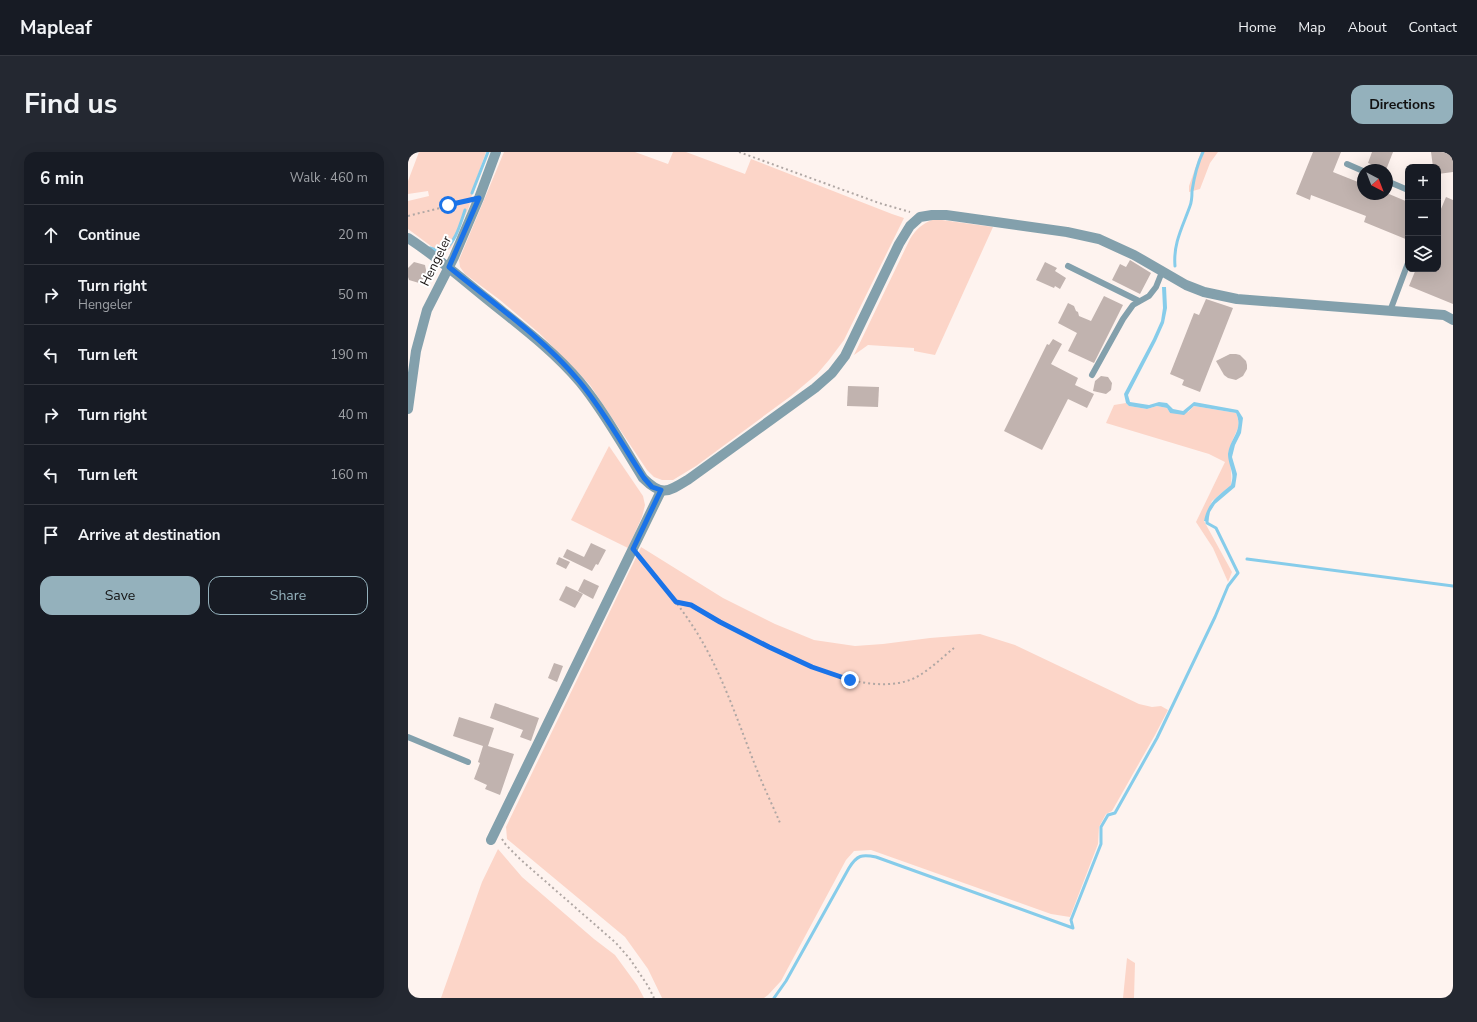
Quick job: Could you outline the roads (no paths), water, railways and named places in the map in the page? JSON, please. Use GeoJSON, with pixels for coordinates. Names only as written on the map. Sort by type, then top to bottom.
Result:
{"type":"FeatureCollection","features":[{"type":"Feature","properties":{"kind":"street","name":"Hengeler"},"geometry":{"type":"LineString","coordinates":[[408,409],[412,375],[420,332],[427,310],[449,267],[479,198],[496,152]]}},
{"type":"Feature","properties":{"kind":"street"},"geometry":{"type":"LineString","coordinates":[[408,238],[449,267],[513,319],[564,365],[580,382],[595,403],[644,478],[652,487],[661,490],[672,490],[689,479],[815,388],[832,373],[846,356],[899,244],[910,226],[920,217],[932,214],[1067,232],[1099,239],[1134,255],[1186,285],[1204,292],[1237,299],[1444,315],[1453,320]]}},
{"type":"Feature","properties":{"kind":"street"},"geometry":{"type":"LineString","coordinates":[[492,840],[661,490]]}},
{"type":"Feature","properties":{"kind":"lane"},"geometry":{"type":"LineString","coordinates":[[1347,164],[1357,168]]}},
{"type":"Feature","properties":{"kind":"lane"},"geometry":{"type":"LineString","coordinates":[[1393,184],[1405,189]]}},
{"type":"Feature","properties":{"kind":"lane"},"geometry":{"type":"LineString","coordinates":[[1068,266],[1139,301]]}},
{"type":"Feature","properties":{"kind":"lane"},"geometry":{"type":"LineString","coordinates":[[1390,311],[1405,271]]}},
{"type":"Feature","properties":{"kind":"lane"},"geometry":{"type":"LineString","coordinates":[[1092,375],[1123,319],[1133,305],[1149,296],[1156,287],[1162,272]]}},
{"type":"Feature","properties":{"kind":"lane"},"geometry":{"type":"LineString","coordinates":[[408,736],[468,762]]}},
{"type":"Feature","properties":{"kind":"water"},"geometry":{"type":"Polygon","coordinates":[[[1162,287],[1166,287],[1167,308],[1164,323],[1128,395],[1130,402],[1149,405],[1159,402],[1167,403],[1173,409],[1183,411],[1194,402],[1238,410],[1243,418],[1241,433],[1235,445],[1232,457],[1237,474],[1235,487],[1215,504],[1210,512],[1208,522],[1204,521],[1211,504],[1231,485],[1232,474],[1228,454],[1229,448],[1238,429],[1238,419],[1236,413],[1194,406],[1184,415],[1170,413],[1167,408],[1157,406],[1147,409],[1129,406],[1126,403],[1124,394],[1161,321],[1163,308],[1162,287]]]}},
{"type":"Feature","properties":{"kind":"waterway"},"geometry":{"type":"LineString","coordinates":[[472,193],[488,152]]}},
{"type":"Feature","properties":{"kind":"waterway"},"geometry":{"type":"LineString","coordinates":[[1175,266],[1177,242],[1191,204],[1195,176],[1203,152]]}},
{"type":"Feature","properties":{"kind":"waterway"},"geometry":{"type":"LineString","coordinates":[[430,248],[442,252],[447,248],[457,233],[465,210]]}},
{"type":"Feature","properties":{"kind":"waterway"},"geometry":{"type":"LineString","coordinates":[[774,998],[786,981],[849,868],[860,856],[876,857],[1073,928],[1071,920],[1101,844],[1101,827],[1108,815],[1115,813],[1157,738],[1215,617],[1228,586],[1238,573],[1216,528],[1207,523],[1207,518]]}},
{"type":"Feature","properties":{"kind":"waterway"},"geometry":{"type":"LineString","coordinates":[[1247,559],[1453,586]]}}]}
